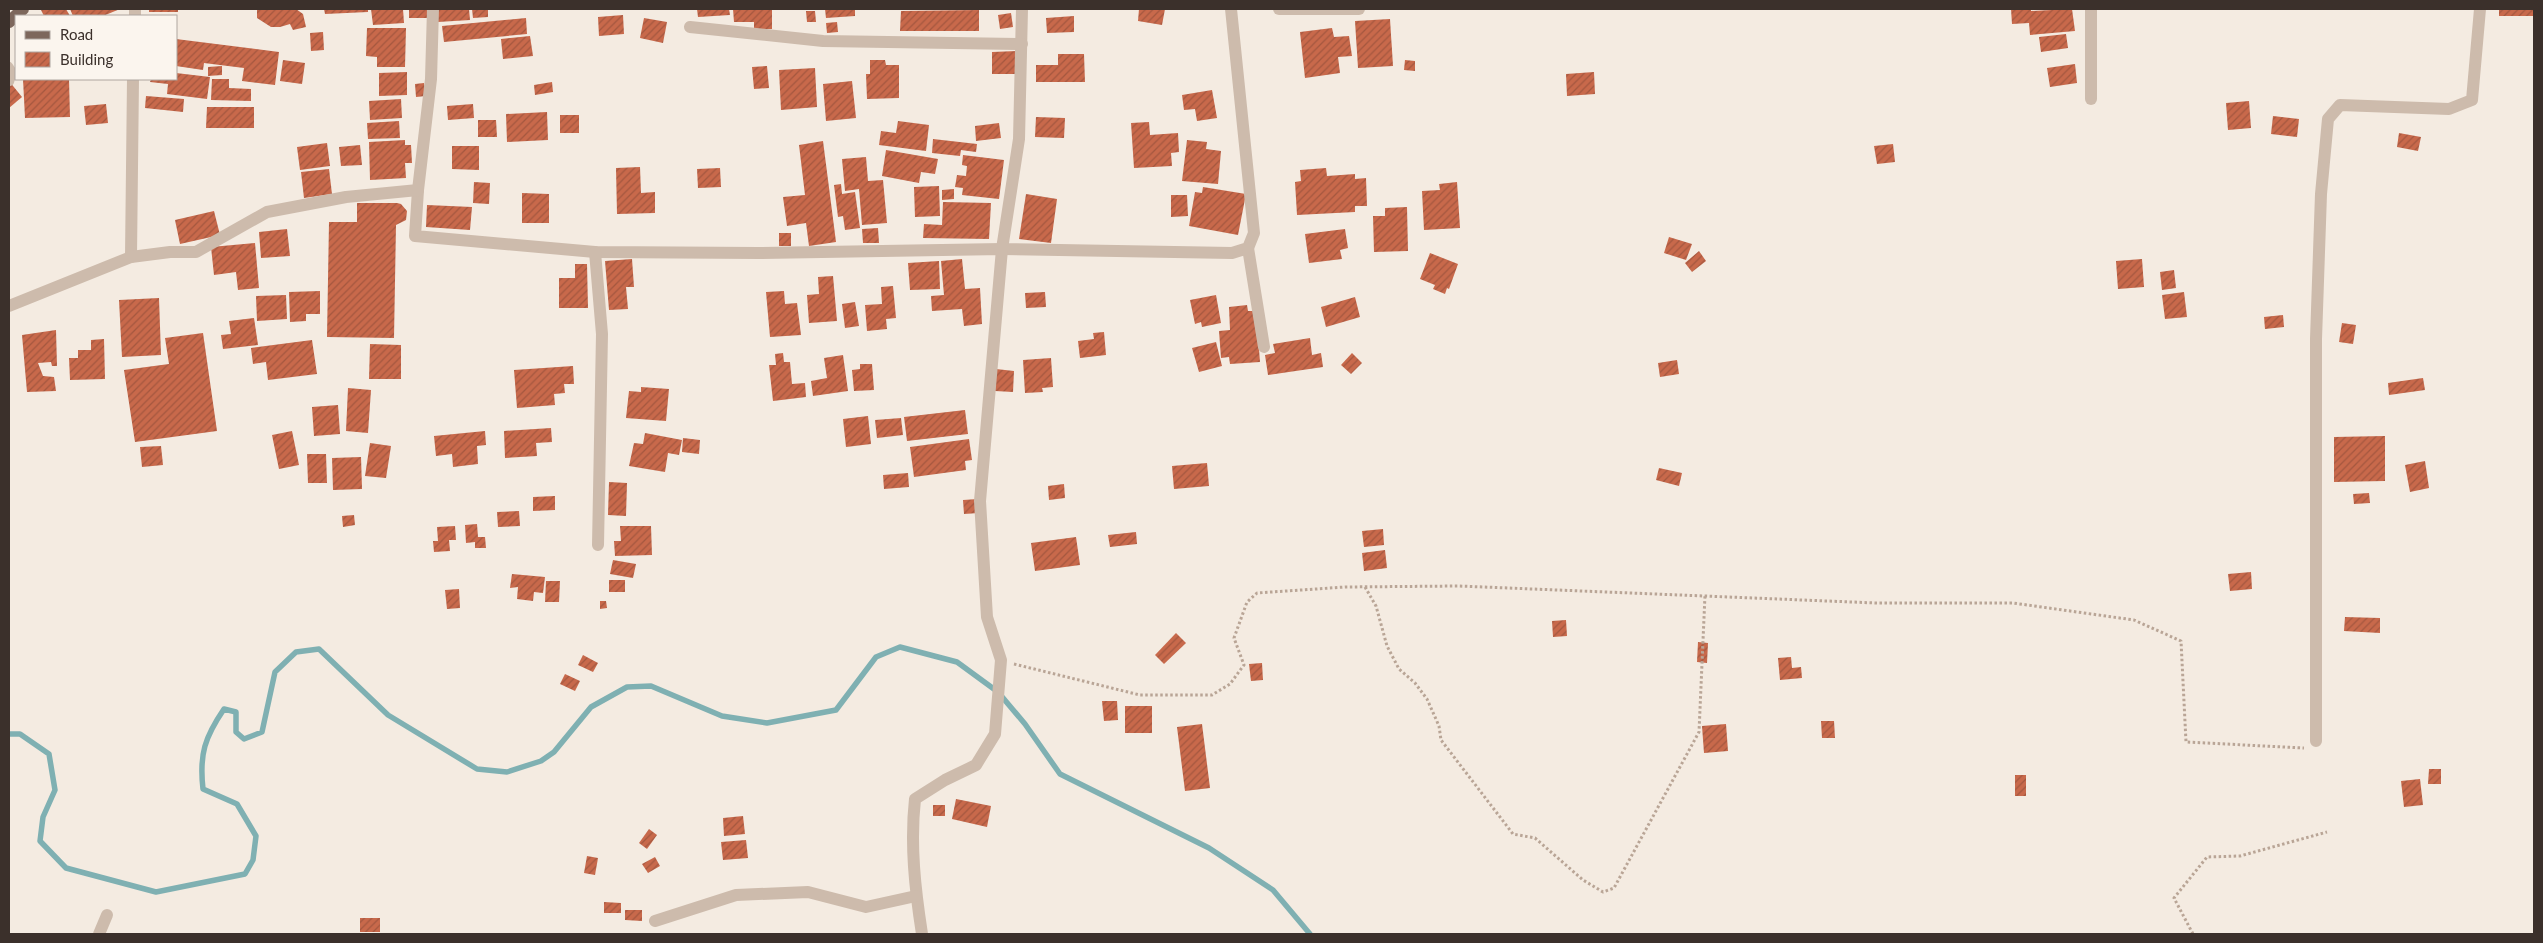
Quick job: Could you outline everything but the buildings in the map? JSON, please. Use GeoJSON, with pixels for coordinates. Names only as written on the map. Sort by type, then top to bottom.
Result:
{"type":"FeatureCollection","features":[{"type":"Feature","properties":{"kind":"street"},"geometry":{"type":"LineString","coordinates":[[432,9],[432,79],[418,190],[415,236],[595,252],[758,253],[1002,249],[1232,253],[1248,248]]}},
{"type":"Feature","properties":{"kind":"street"},"geometry":{"type":"LineString","coordinates":[[922,934],[916,896],[911,830],[915,799],[945,780],[976,765],[995,734],[1001,660],[987,617],[980,501],[1002,249],[1020,139],[1022,9]]}},
{"type":"Feature","properties":{"kind":"street"},"geometry":{"type":"LineString","coordinates":[[1232,9],[1254,232],[1248,248],[1264,347]]}},
{"type":"Feature","properties":{"kind":"street"},"geometry":{"type":"LineString","coordinates":[[1279,9],[1359,9]]}},
{"type":"Feature","properties":{"kind":"street"},"geometry":{"type":"LineString","coordinates":[[2091,9],[2091,99]]}},
{"type":"Feature","properties":{"kind":"street"},"geometry":{"type":"LineString","coordinates":[[2316,741],[2316,340],[2321,194],[2328,119],[2340,105],[2450,109],[2472,100],[2480,9]]}},
{"type":"Feature","properties":{"kind":"street"},"geometry":{"type":"LineString","coordinates":[[690,27],[824,41],[1022,44]]}},
{"type":"Feature","properties":{"kind":"street"},"geometry":{"type":"LineString","coordinates":[[131,257],[133,80]]}},
{"type":"Feature","properties":{"kind":"street"},"geometry":{"type":"LineString","coordinates":[[9,306],[131,257],[170,252],[196,252],[267,212],[346,197],[418,190]]}},
{"type":"Feature","properties":{"kind":"street"},"geometry":{"type":"LineString","coordinates":[[595,252],[602,334],[598,545]]}},
{"type":"Feature","properties":{"kind":"street"},"geometry":{"type":"LineString","coordinates":[[655,922],[736,895],[808,892],[866,907],[916,896]]}},
{"type":"Feature","properties":{"kind":"street"},"geometry":{"type":"LineString","coordinates":[[98,934],[107,915]]}},
{"type":"Feature","properties":{"kind":"lane"},"geometry":{"type":"LineString","coordinates":[[9,66],[13,72],[10,82]]}},
{"type":"Feature","properties":{"kind":"path"},"geometry":{"type":"LineString","coordinates":[[1001,660],[1140,695],[1212,695],[1230,684],[1244,665],[1234,638],[1247,602],[1257,593],[1365,587],[1459,586],[1876,603],[2012,603],[2134,620],[2181,641],[2186,742],[2314,749],[2316,741]]}},
{"type":"Feature","properties":{"kind":"path"},"geometry":{"type":"LineString","coordinates":[[1365,587],[1376,606],[1386,646],[1399,669],[1415,682],[1427,699],[1439,726],[1441,740],[1491,808],[1514,834],[1535,838],[1583,880],[1603,892],[1614,888],[1699,732],[1705,595]]}},
{"type":"Feature","properties":{"kind":"path"},"geometry":{"type":"LineString","coordinates":[[2193,934],[2174,898],[2206,858],[2240,856],[2327,832]]}},
{"type":"Feature","properties":{"kind":"waterway"},"geometry":{"type":"LineString","coordinates":[[9,734],[20,734],[49,754],[55,790],[43,817],[40,841],[66,868],[156,892],[245,874],[253,860],[256,836],[237,804],[203,789],[202,766],[205,746],[212,728],[224,709],[236,712],[236,732],[244,739],[262,732],[275,672],[296,652],[319,649],[388,715],[477,769],[507,772],[541,761],[554,752],[591,707],[627,687],[651,686],[722,716],[767,723],[836,710],[876,657],[900,647],[957,662],[998,692],[1025,724],[1060,774],[1209,848],[1273,890],[1310,934]]}}]}
